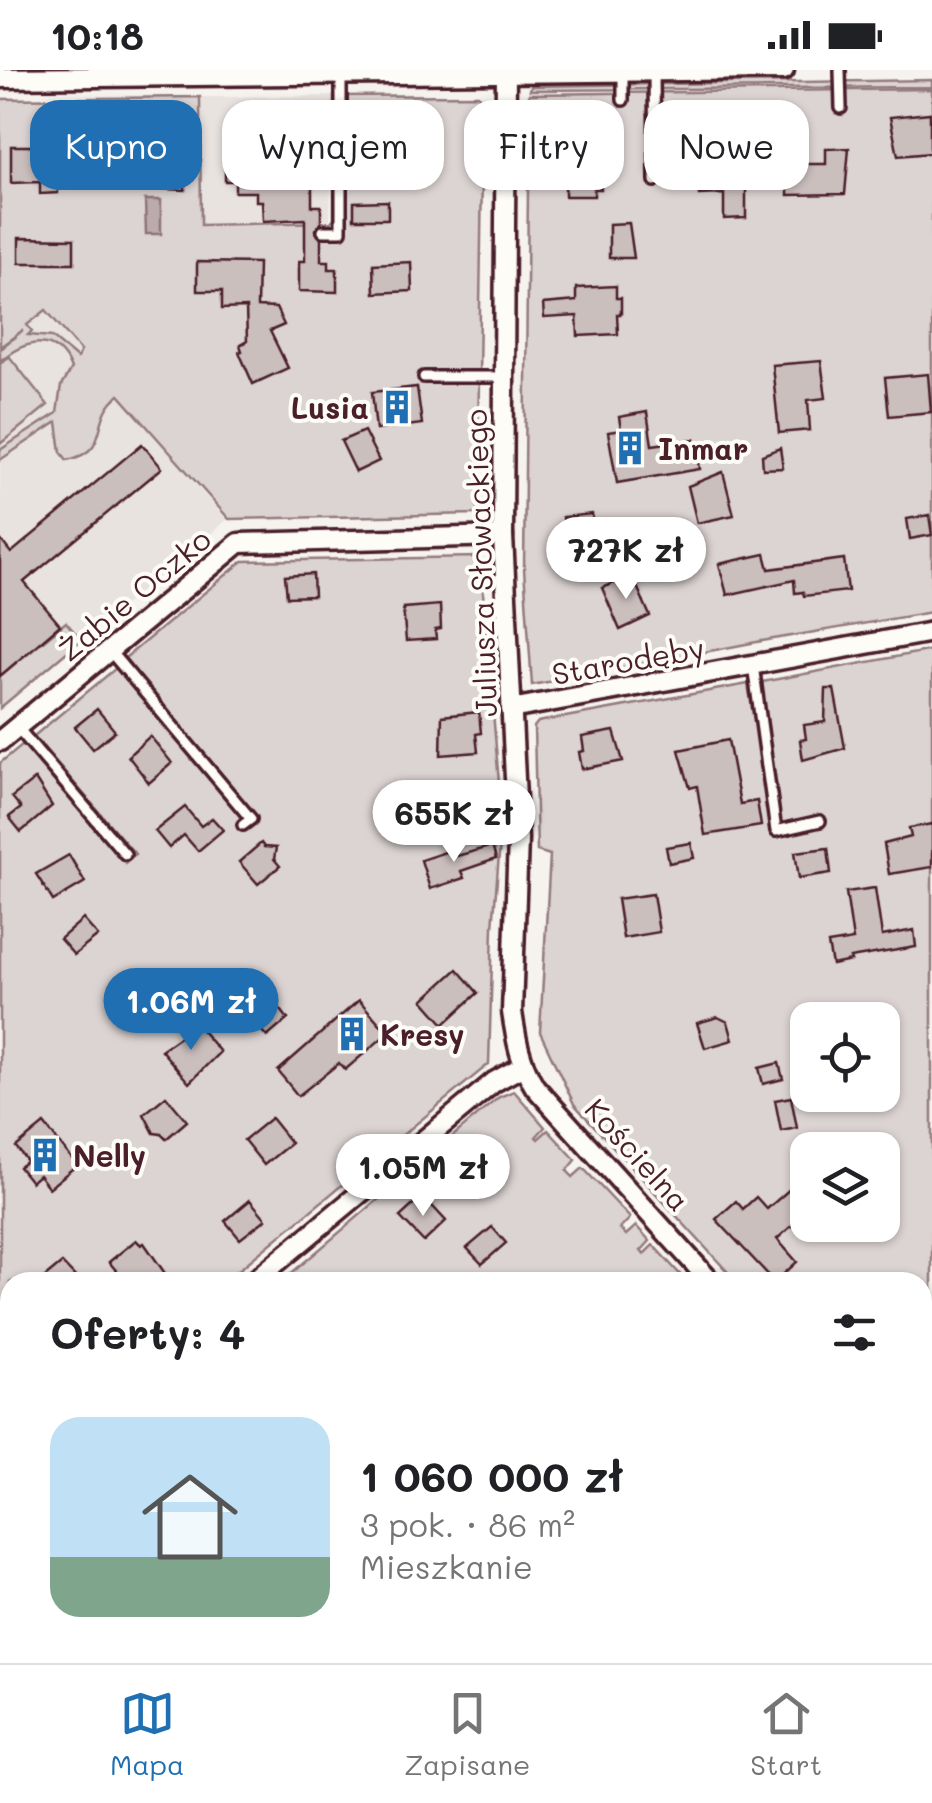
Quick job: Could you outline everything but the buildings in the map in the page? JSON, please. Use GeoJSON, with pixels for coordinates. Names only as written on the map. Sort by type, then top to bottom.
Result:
{"type":"FeatureCollection","features":[{"type":"Feature","properties":{"kind":"street"},"geometry":{"type":"LineString","coordinates":[[0,78],[784,70]]}},
{"type":"Feature","properties":{"kind":"street","name":"Juliusza Słowackiego"},"geometry":{"type":"LineString","coordinates":[[506,71],[503,536],[518,839],[512,1012],[523,1066]]}},
{"type":"Feature","properties":{"kind":"street","name":"Żabie Oczko"},"geometry":{"type":"LineString","coordinates":[[6,734],[239,542],[503,536]]}},
{"type":"Feature","properties":{"kind":"street","name":"Starodęby"},"geometry":{"type":"LineString","coordinates":[[512,709],[932,632]]}},
{"type":"Feature","properties":{"kind":"street"},"geometry":{"type":"LineString","coordinates":[[265,1272],[494,1082],[523,1066]]}},
{"type":"Feature","properties":{"kind":"street","name":"Kościelna"},"geometry":{"type":"LineString","coordinates":[[523,1066],[553,1109],[701,1272]]}},
{"type":"Feature","properties":{"kind":"lane"},"geometry":{"type":"LineString","coordinates":[[840,70],[841,108]]}},
{"type":"Feature","properties":{"kind":"lane"},"geometry":{"type":"LineString","coordinates":[[623,71],[624,100]]}},
{"type":"Feature","properties":{"kind":"lane"},"geometry":{"type":"LineString","coordinates":[[654,72],[654,100]]}},
{"type":"Feature","properties":{"kind":"lane"},"geometry":{"type":"LineString","coordinates":[[322,231],[341,230],[341,73]]}},
{"type":"Feature","properties":{"kind":"lane"},"geometry":{"type":"LineString","coordinates":[[424,377],[503,377]]}},
{"type":"Feature","properties":{"kind":"lane"},"geometry":{"type":"LineString","coordinates":[[110,650],[251,819],[244,825]]}},
{"type":"Feature","properties":{"kind":"lane"},"geometry":{"type":"LineString","coordinates":[[752,664],[776,830],[820,821]]}},
{"type":"Feature","properties":{"kind":"lane"},"geometry":{"type":"LineString","coordinates":[[6,734],[125,854]]}},
{"type":"Feature","properties":{"kind":"shaded area"},"geometry":{"type":"Polygon","coordinates":[[[932,80],[932,87],[530,90],[531,86],[932,80]]]}},
{"type":"Feature","properties":{"kind":"shaded area"},"geometry":{"type":"Polygon","coordinates":[[[932,89],[932,612],[532,685],[524,569],[528,190],[624,190],[624,100],[529,100],[529,94],[932,89]]]}},
{"type":"Feature","properties":{"kind":"shaded area"},"geometry":{"type":"Polygon","coordinates":[[[478,95],[481,100],[464,100],[464,190],[482,190],[477,514],[229,519],[119,395],[105,414],[96,442],[81,456],[67,460],[61,452],[57,422],[0,460],[0,450],[57,413],[61,386],[71,369],[57,349],[39,343],[20,348],[0,361],[0,349],[23,330],[0,347],[0,99],[200,97],[30,100],[30,190],[201,190],[201,225],[331,222],[334,190],[444,190],[444,100],[334,100],[334,96],[478,95]],[[46,310],[27,325],[32,331],[28,335],[52,337],[77,358],[81,351],[46,310]]]}},
{"type":"Feature","properties":{"kind":"shaded area"},"geometry":{"type":"Polygon","coordinates":[[[333,96],[333,100],[222,100],[222,190],[331,190],[330,220],[202,224],[201,97],[333,96]]]}},
{"type":"Feature","properties":{"kind":"shaded area"},"geometry":{"type":"Polygon","coordinates":[[[145,200],[161,200],[161,234],[146,234],[145,200]]]}},
{"type":"Feature","properties":{"kind":"shaded area"},"geometry":{"type":"Polygon","coordinates":[[[45,311],[227,520],[0,708],[0,349],[45,311]]]}},
{"type":"Feature","properties":{"kind":"shaded area"},"geometry":{"type":"Polygon","coordinates":[[[9,356],[48,405],[0,444],[0,363],[9,356]]]}},
{"type":"Feature","properties":{"kind":"shaded area"},"geometry":{"type":"Polygon","coordinates":[[[480,557],[502,819],[493,927],[489,1064],[236,1272],[0,1272],[0,763],[23,744],[125,863],[135,854],[34,736],[116,668],[121,672],[130,664],[125,658],[243,561],[480,557]]]}},
{"type":"Feature","properties":{"kind":"shaded area"},"geometry":{"type":"Polygon","coordinates":[[[66,622],[81,640],[0,708],[0,676],[66,622]]]}},
{"type":"Feature","properties":{"kind":"shaded area"},"geometry":{"type":"Polygon","coordinates":[[[932,650],[932,1272],[728,1272],[574,1104],[540,1032],[550,855],[537,851],[534,727],[538,722],[748,684],[752,708],[764,701],[762,682],[932,650]]]}},
{"type":"Feature","properties":{"kind":"shaded area"},"geometry":{"type":"Polygon","coordinates":[[[514,1091],[545,1127],[536,1137],[548,1130],[576,1160],[567,1171],[573,1177],[583,1168],[630,1218],[620,1229],[626,1235],[636,1226],[650,1241],[641,1251],[644,1254],[653,1245],[678,1272],[293,1272],[499,1097],[514,1091]]]}},
{"type":"Feature","properties":{"kind":"place","name":"Lusia"},"geometry":{"type":"Point","coordinates":[397,407]}},
{"type":"Feature","properties":{"kind":"place","name":"Inmar"},"geometry":{"type":"Point","coordinates":[630,448]}},
{"type":"Feature","properties":{"kind":"place","name":"Kresy"},"geometry":{"type":"Point","coordinates":[352,1034]}},
{"type":"Feature","properties":{"kind":"place","name":"Nelly"},"geometry":{"type":"Point","coordinates":[45,1155]}}]}
